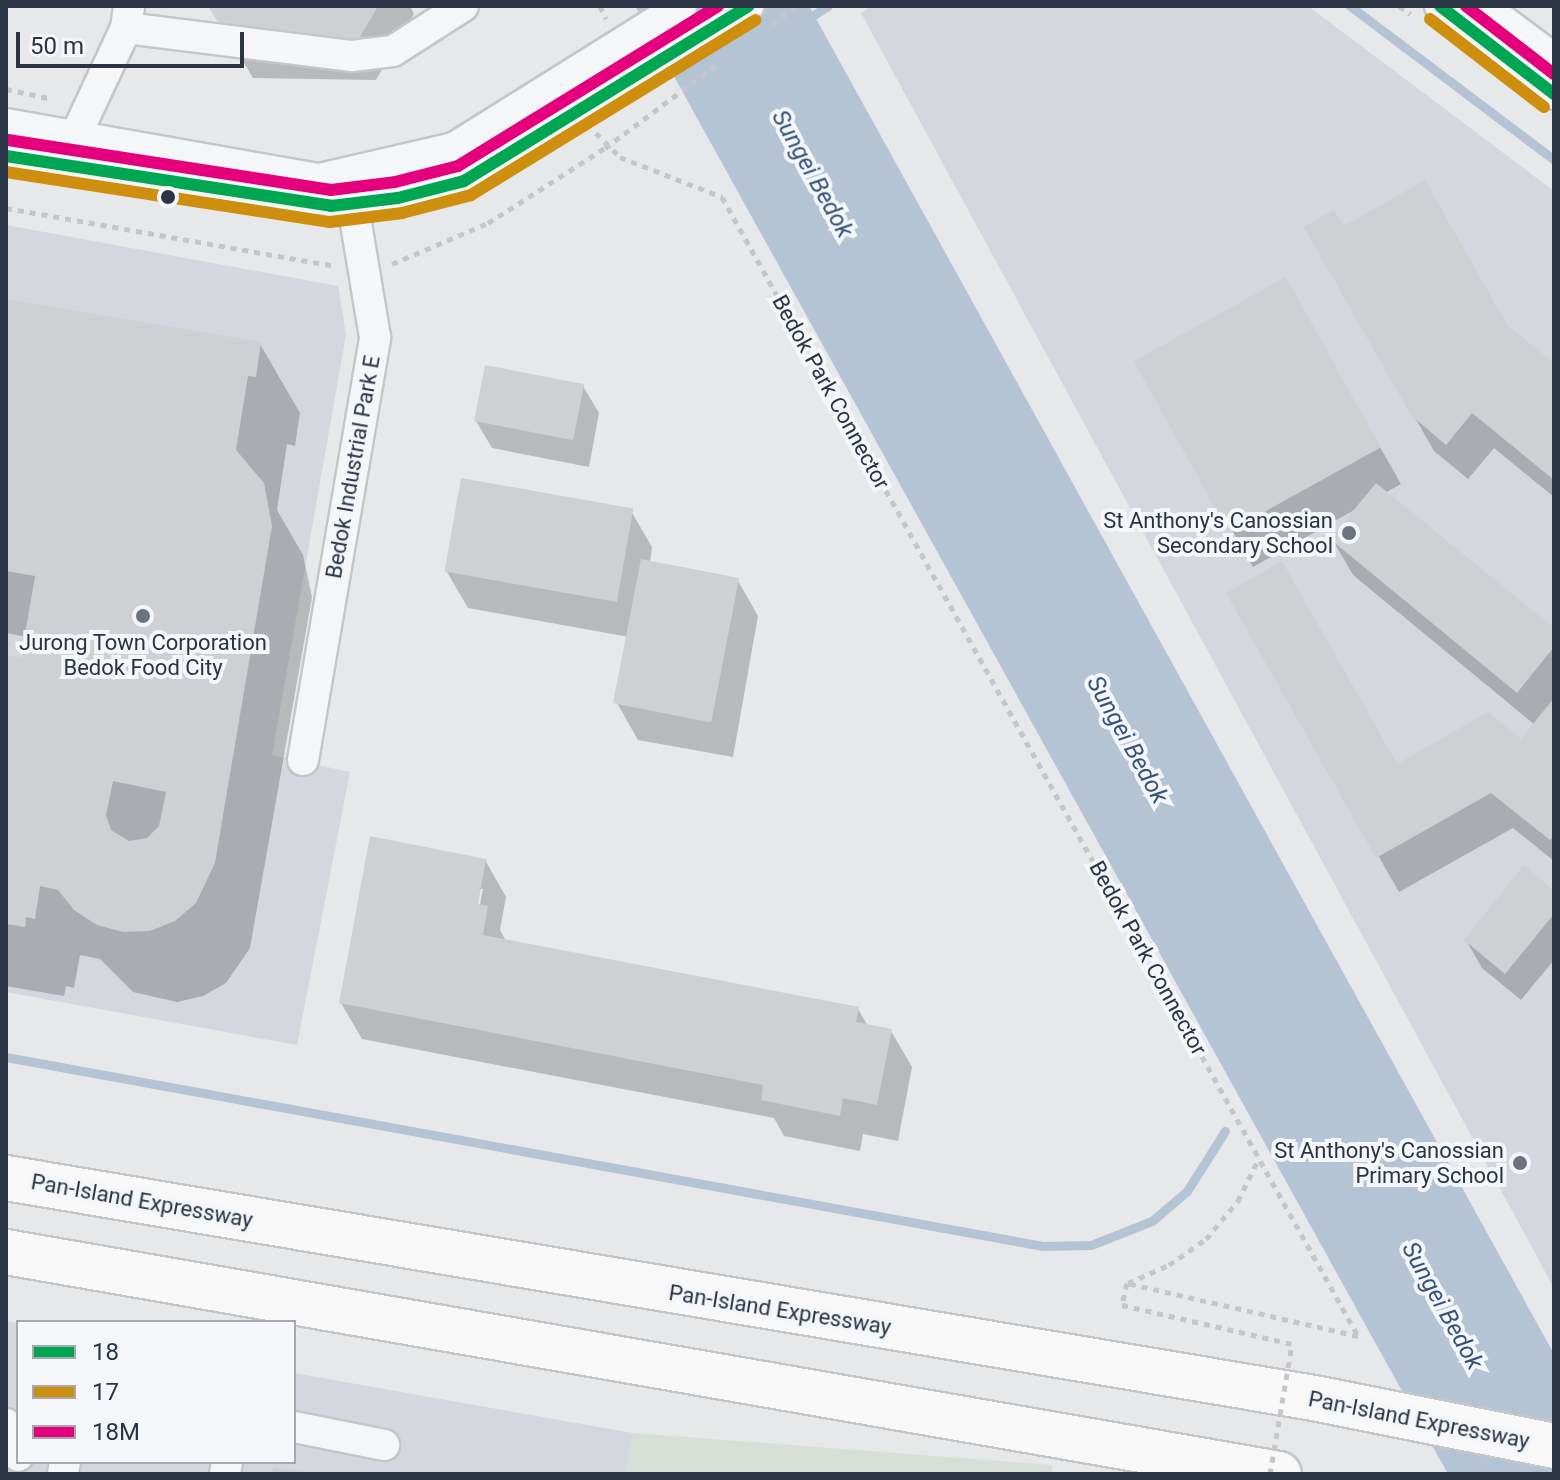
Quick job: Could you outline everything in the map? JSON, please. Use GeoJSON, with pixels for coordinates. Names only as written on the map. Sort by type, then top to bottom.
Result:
{"type":"FeatureCollection","features":[{"type":"Feature","properties":{"kind":"highway","name":"Pan-Island Expressway"},"geometry":{"type":"LineString","coordinates":[[6,1178],[1319,1399],[1554,1446]]}},
{"type":"Feature","properties":{"kind":"highway"},"geometry":{"type":"LineString","coordinates":[[6,1252],[1279,1474]]}},
{"type":"Feature","properties":{"kind":"street"},"geometry":{"type":"LineString","coordinates":[[76,135],[127,17],[352,56],[393,51],[463,6]]}},
{"type":"Feature","properties":{"kind":"street"},"geometry":{"type":"LineString","coordinates":[[6,124],[319,179],[454,148],[681,6]]}},
{"type":"Feature","properties":{"kind":"street"},"geometry":{"type":"LineString","coordinates":[[6,156],[331,206],[353,204],[464,181],[748,6]]}},
{"type":"Feature","properties":{"kind":"street"},"geometry":{"type":"LineString","coordinates":[[1440,6],[1554,94]]}},
{"type":"Feature","properties":{"kind":"street"},"geometry":{"type":"LineString","coordinates":[[1483,6],[1554,59]]}},
{"type":"Feature","properties":{"kind":"street","name":"Bedok Industrial Park E"},"geometry":{"type":"LineString","coordinates":[[303,760],[375,337],[348,173]]}},
{"type":"Feature","properties":{"kind":"street"},"geometry":{"type":"LineString","coordinates":[[6,1424],[16,1451]]}},
{"type":"Feature","properties":{"kind":"street"},"geometry":{"type":"LineString","coordinates":[[296,1427],[384,1445]]}},
{"type":"Feature","properties":{"kind":"path"},"geometry":{"type":"LineString","coordinates":[[594,26],[607,18]]}},
{"type":"Feature","properties":{"kind":"path"},"geometry":{"type":"LineString","coordinates":[[6,89],[89,106]]}},
{"type":"Feature","properties":{"kind":"path"},"geometry":{"type":"LineString","coordinates":[[6,208],[204,246],[364,267],[413,259],[488,223],[605,148],[668,100]]}},
{"type":"Feature","properties":{"kind":"path","name":"Bedok Park Connector"},"geometry":{"type":"LineString","coordinates":[[605,148],[722,197],[1358,1336],[1127,1283]]}},
{"type":"Feature","properties":{"kind":"path"},"geometry":{"type":"LineString","coordinates":[[1259,1158],[1238,1201],[1206,1239],[1169,1265],[1127,1283],[1122,1305],[1292,1344],[1270,1474]]}},
{"type":"Feature","properties":{"kind":"shaded area","name":"St Anthony's Canossian Secondary School"},"geometry":{"type":"Polygon","coordinates":[[[872,6],[1308,6],[1554,191],[1554,1288],[861,13],[872,6]]]}},
{"type":"Feature","properties":{"kind":"shaded area","name":"Jurong Town Corporation Bedok Food City"},"geometry":{"type":"Polygon","coordinates":[[[6,225],[338,286],[346,335],[272,755],[350,772],[297,1045],[6,992],[6,225]]]}},
{"type":"Feature","properties":{"kind":"shaded area"},"geometry":{"type":"Polygon","coordinates":[[[6,1321],[16,1323],[16,1464],[296,1464],[296,1373],[633,1433],[626,1474],[6,1474],[6,1321]]]}},
{"type":"Feature","properties":{"kind":"shaded area"},"geometry":{"type":"Polygon","coordinates":[[[633,1433],[1052,1465],[1052,1474],[626,1474],[633,1433]]]}},
{"type":"Feature","properties":{"kind":"water","name":"Sungei Bedok"},"geometry":{"type":"Polygon","coordinates":[[[635,6],[809,6],[1554,1354],[1554,1474],[1448,1474],[635,6]]]}},
{"type":"Feature","properties":{"kind":"building"},"geometry":{"type":"Polygon","coordinates":[[[208,6],[378,6],[356,44],[230,42],[208,6]]]}},
{"type":"Feature","properties":{"kind":"building"},"geometry":{"type":"Polygon","coordinates":[[[1425,180],[1507,325],[1554,363],[1554,480],[1472,413],[1446,445],[1411,415],[1304,227],[1334,210],[1344,226],[1425,180]]]}},
{"type":"Feature","properties":{"kind":"building"},"geometry":{"type":"Polygon","coordinates":[[[1286,277],[1381,448],[1228,532],[1134,361],[1286,277]]]}},
{"type":"Feature","properties":{"kind":"building","name":"Jurong Town Corporation Bedok Food City"},"geometry":{"type":"Polygon","coordinates":[[[6,299],[261,342],[256,377],[248,376],[236,450],[264,483],[272,526],[215,863],[196,903],[175,921],[150,931],[123,932],[97,925],[74,910],[58,890],[40,886],[35,919],[26,917],[25,927],[6,924],[6,655],[21,658],[35,576],[6,571],[6,299]],[[113,781],[106,815],[111,830],[129,841],[147,838],[159,826],[166,792],[113,781]]]}},
{"type":"Feature","properties":{"kind":"building"},"geometry":{"type":"Polygon","coordinates":[[[485,365],[584,384],[573,440],[474,421],[485,365]]]}},
{"type":"Feature","properties":{"kind":"building"},"geometry":{"type":"Polygon","coordinates":[[[461,478],[633,508],[617,602],[445,572],[461,478]]]}},
{"type":"Feature","properties":{"kind":"building"},"geometry":{"type":"Polygon","coordinates":[[[1376,483],[1554,628],[1554,647],[1517,693],[1330,539],[1376,483]]]}},
{"type":"Feature","properties":{"kind":"building"},"geometry":{"type":"Polygon","coordinates":[[[641,559],[739,578],[711,722],[613,703],[641,559]]]}},
{"type":"Feature","properties":{"kind":"building"},"geometry":{"type":"Polygon","coordinates":[[[1282,561],[1397,764],[1488,712],[1521,739],[1554,698],[1554,835],[1550,840],[1491,793],[1376,858],[1226,593],[1282,561]]]}},
{"type":"Feature","properties":{"kind":"building"},"geometry":{"type":"Polygon","coordinates":[[[370,836],[486,859],[478,904],[488,906],[483,935],[859,1007],[856,1022],[892,1029],[877,1105],[843,1098],[840,1116],[761,1100],[763,1085],[339,1003],[370,836]]]}},
{"type":"Feature","properties":{"kind":"building"},"geometry":{"type":"Polygon","coordinates":[[[1524,865],[1554,891],[1554,914],[1505,974],[1464,940],[1524,865]]]}},
{"type":"Feature","properties":{"kind":"building"},"geometry":{"type":"Polygon","coordinates":[[[273,1467],[303,1472],[303,1474],[272,1474],[273,1467]]]}},
{"type":"Feature","properties":{"kind":"waterway"},"geometry":{"type":"LineString","coordinates":[[804,21],[828,6]]}},
{"type":"Feature","properties":{"kind":"waterway"},"geometry":{"type":"LineString","coordinates":[[1350,6],[1554,160]]}},
{"type":"Feature","properties":{"kind":"waterway"},"geometry":{"type":"LineString","coordinates":[[6,1057],[1043,1246],[1091,1245],[1152,1221],[1187,1191],[1225,1131]]}},
{"type":"Feature","properties":{"kind":"transit line","name":"18M"},"geometry":{"type":"LineString","coordinates":[[8,140],[331,190],[395,182],[458,166],[718,6]]}},
{"type":"Feature","properties":{"kind":"transit line","name":"18"},"geometry":{"type":"LineString","coordinates":[[6,156],[331,206],[398,198],[464,181],[748,6]]}},
{"type":"Feature","properties":{"kind":"transit line","name":"18"},"geometry":{"type":"LineString","coordinates":[[1440,6],[1554,94]]}},
{"type":"Feature","properties":{"kind":"transit line","name":"18M"},"geometry":{"type":"LineString","coordinates":[[1466,6],[1554,74]]}},
{"type":"Feature","properties":{"kind":"transit line","name":"17"},"geometry":{"type":"LineString","coordinates":[[1430,19],[1544,107]]}},
{"type":"Feature","properties":{"kind":"transit line","name":"17"},"geometry":{"type":"LineString","coordinates":[[6,172],[330,222],[402,213],[471,195],[756,20]]}},
{"type":"Feature","properties":{"kind":"place","name":"St Anthony's Canossian Secondary School"},"geometry":{"type":"Point","coordinates":[1349,533]}},
{"type":"Feature","properties":{"kind":"place","name":"Jurong Town Corporation Bedok Food City"},"geometry":{"type":"Point","coordinates":[143,616]}},
{"type":"Feature","properties":{"kind":"place","name":"St Anthony's Canossian Primary School"},"geometry":{"type":"Point","coordinates":[1520,1163]}}]}
